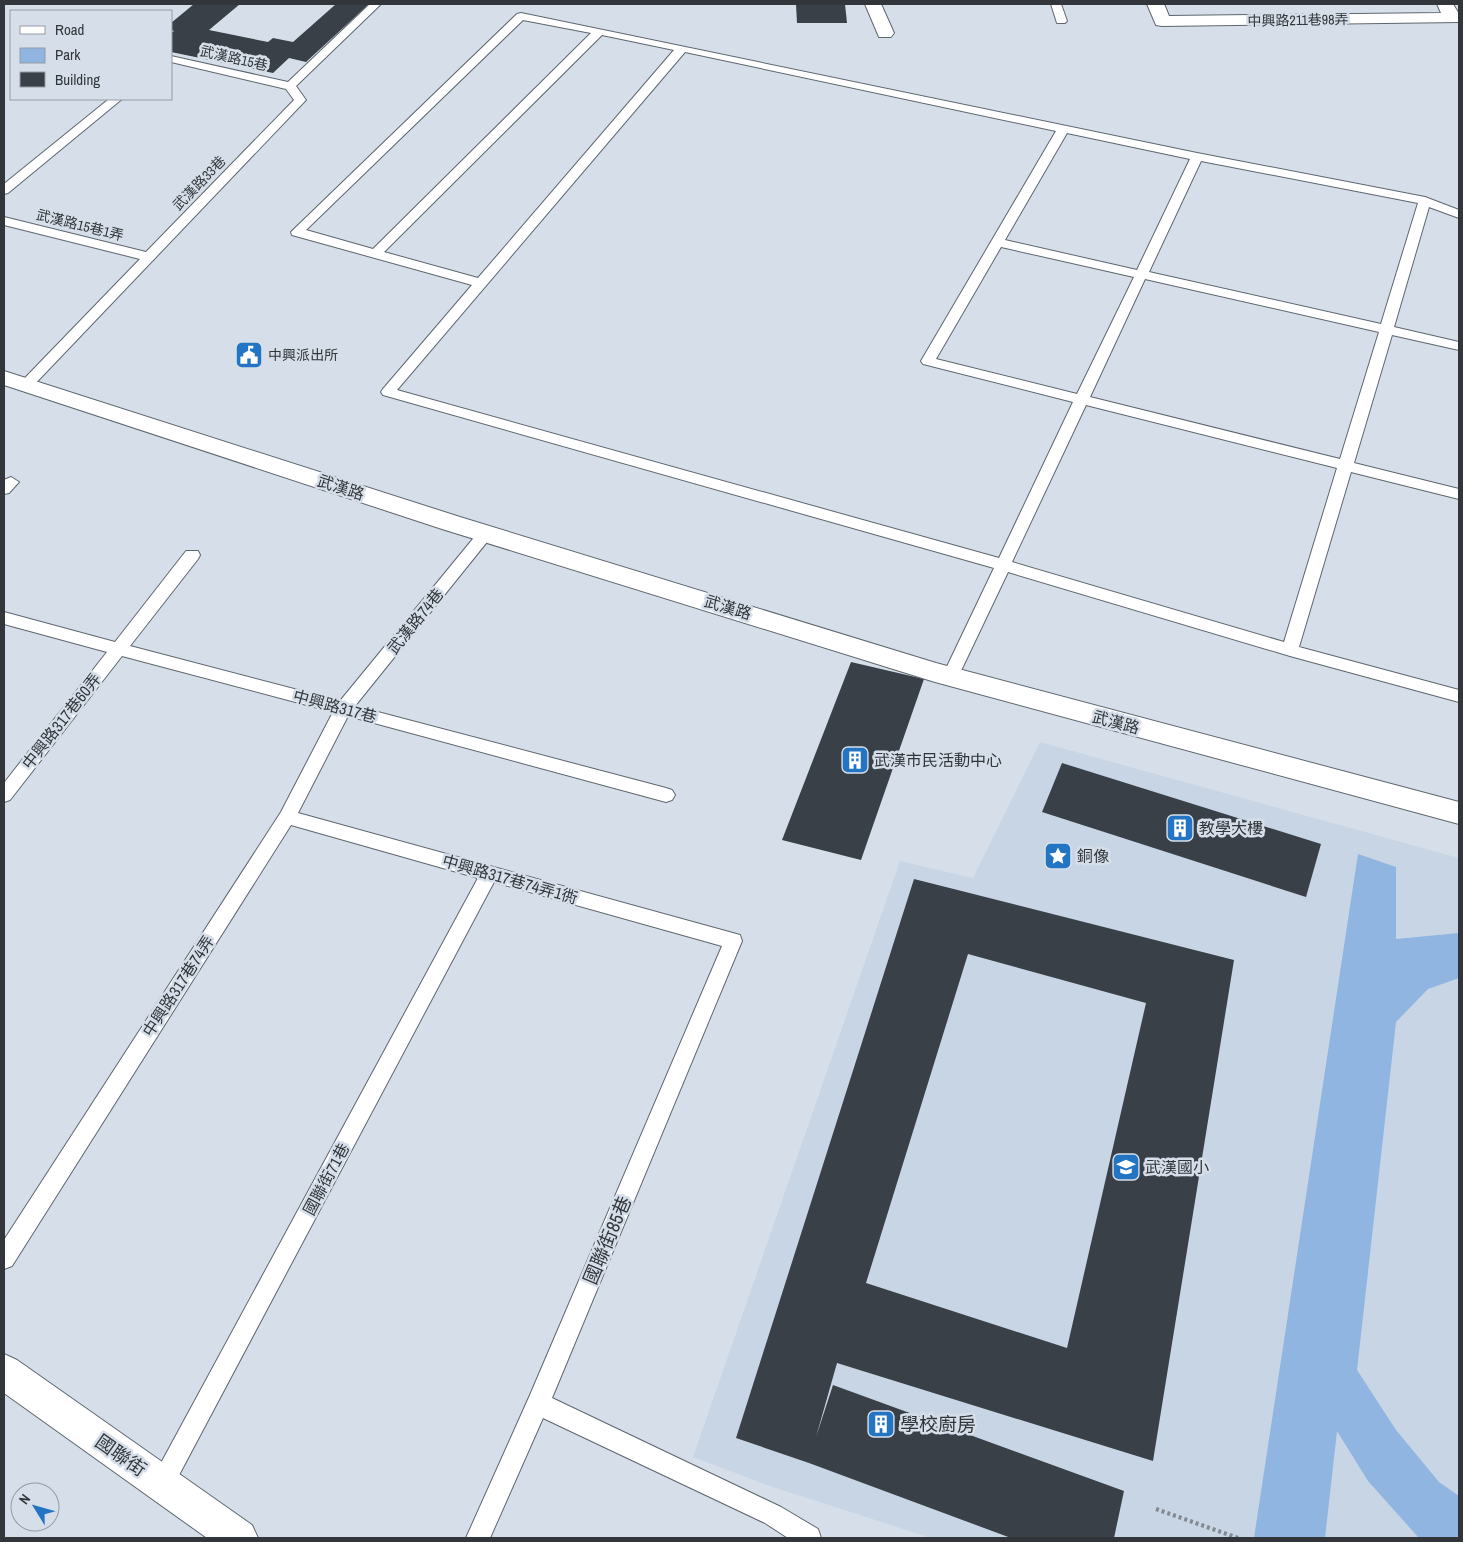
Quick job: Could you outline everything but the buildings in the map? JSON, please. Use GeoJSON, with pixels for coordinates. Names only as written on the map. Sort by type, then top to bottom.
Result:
{"type":"FeatureCollection","features":[{"type":"Feature","properties":{"kind":"street"},"geometry":{"type":"LineString","coordinates":[[873,4],[885,33]]}},
{"type":"Feature","properties":{"kind":"street","name":"中興路211巷98弄"},"geometry":{"type":"LineString","coordinates":[[1156,4],[1162,21],[1449,11]]}},
{"type":"Feature","properties":{"kind":"street","name":"武漢路"},"geometry":{"type":"LineString","coordinates":[[15,382],[486,533],[950,677],[1459,813]]}},
{"type":"Feature","properties":{"kind":"street","name":"國聯街"},"geometry":{"type":"LineString","coordinates":[[4,1372],[239,1538]]}},
{"type":"Feature","properties":{"kind":"lane"},"geometry":{"type":"LineString","coordinates":[[290,86],[376,4]]}},
{"type":"Feature","properties":{"kind":"lane"},"geometry":{"type":"LineString","coordinates":[[1056,4],[1061,21]]}},
{"type":"Feature","properties":{"kind":"lane"},"geometry":{"type":"LineString","coordinates":[[481,283],[298,232],[521,16],[1198,157],[1425,201],[1459,214]]}},
{"type":"Feature","properties":{"kind":"lane"},"geometry":{"type":"LineString","coordinates":[[376,254],[599,32]]}},
{"type":"Feature","properties":{"kind":"lane"},"geometry":{"type":"LineString","coordinates":[[682,48],[388,392],[1003,565],[1290,650],[1459,696]]}},
{"type":"Feature","properties":{"kind":"lane","name":"武漢路15巷"},"geometry":{"type":"LineString","coordinates":[[172,59],[290,86]]}},
{"type":"Feature","properties":{"kind":"lane","name":"武漢路33巷"},"geometry":{"type":"LineString","coordinates":[[15,382],[150,257],[300,100],[290,86]]}},
{"type":"Feature","properties":{"kind":"lane"},"geometry":{"type":"LineString","coordinates":[[4,190],[115,100]]}},
{"type":"Feature","properties":{"kind":"lane"},"geometry":{"type":"LineString","coordinates":[[1063,129],[928,361],[1459,494]]}},
{"type":"Feature","properties":{"kind":"lane"},"geometry":{"type":"LineString","coordinates":[[950,677],[1198,157]]}},
{"type":"Feature","properties":{"kind":"lane"},"geometry":{"type":"LineString","coordinates":[[1290,650],[1425,201]]}},
{"type":"Feature","properties":{"kind":"lane","name":"武漢路15巷1弄"},"geometry":{"type":"LineString","coordinates":[[4,221],[150,257]]}},
{"type":"Feature","properties":{"kind":"lane"},"geometry":{"type":"LineString","coordinates":[[997,242],[1141,276],[1459,346]]}},
{"type":"Feature","properties":{"kind":"lane","name":"武漢路74巷"},"geometry":{"type":"LineString","coordinates":[[344,708],[486,533]]}},
{"type":"Feature","properties":{"kind":"lane","name":"中興路317巷60弄"},"geometry":{"type":"LineString","coordinates":[[4,794],[192,555]]}},
{"type":"Feature","properties":{"kind":"lane","name":"中興路317巷"},"geometry":{"type":"LineString","coordinates":[[4,618],[666,795]]}},
{"type":"Feature","properties":{"kind":"lane","name":"中興路317巷74弄"},"geometry":{"type":"LineString","coordinates":[[4,1258],[286,817],[344,708]]}},
{"type":"Feature","properties":{"kind":"lane","name":"中興路317巷74弄1衖"},"geometry":{"type":"LineString","coordinates":[[286,817],[733,940]]}},
{"type":"Feature","properties":{"kind":"lane","name":"國聯街71巷"},"geometry":{"type":"LineString","coordinates":[[162,1484],[490,873]]}},
{"type":"Feature","properties":{"kind":"lane","name":"國聯街85巷"},"geometry":{"type":"LineString","coordinates":[[478,1538],[538,1403],[733,940]]}},
{"type":"Feature","properties":{"kind":"lane"},"geometry":{"type":"LineString","coordinates":[[538,1403],[773,1515],[809,1538]]}},
{"type":"Feature","properties":{"kind":"path"},"geometry":{"type":"LineString","coordinates":[[1156,1509],[1238,1538]]}},
{"type":"Feature","properties":{"kind":"shaded area","name":"武漢國小"},"geometry":{"type":"Polygon","coordinates":[[[1040,742],[1459,858],[1459,1538],[931,1538],[773,1487],[693,1457],[900,861],[973,878],[1040,742]]]}},
{"type":"Feature","properties":{"kind":"green space"},"geometry":{"type":"Polygon","coordinates":[[[1358,854],[1396,867],[1396,939],[1459,933],[1459,978],[1428,989],[1396,1022],[1357,1370],[1396,1430],[1439,1482],[1459,1496],[1459,1538],[1419,1538],[1368,1481],[1337,1431],[1325,1538],[1254,1538],[1358,854]]]}},
{"type":"Feature","properties":{"kind":"place","name":"中興派出所"},"geometry":{"type":"Point","coordinates":[249,355]}},
{"type":"Feature","properties":{"kind":"place","name":"武漢市民活動中心"},"geometry":{"type":"Point","coordinates":[855,760]}},
{"type":"Feature","properties":{"kind":"place","name":"教學大樓"},"geometry":{"type":"Point","coordinates":[1180,828]}},
{"type":"Feature","properties":{"kind":"place","name":"銅像"},"geometry":{"type":"Point","coordinates":[1058,856]}},
{"type":"Feature","properties":{"kind":"place","name":"武漢國小"},"geometry":{"type":"Point","coordinates":[1126,1167]}},
{"type":"Feature","properties":{"kind":"place","name":"學校廚房"},"geometry":{"type":"Point","coordinates":[881,1424]}}]}
